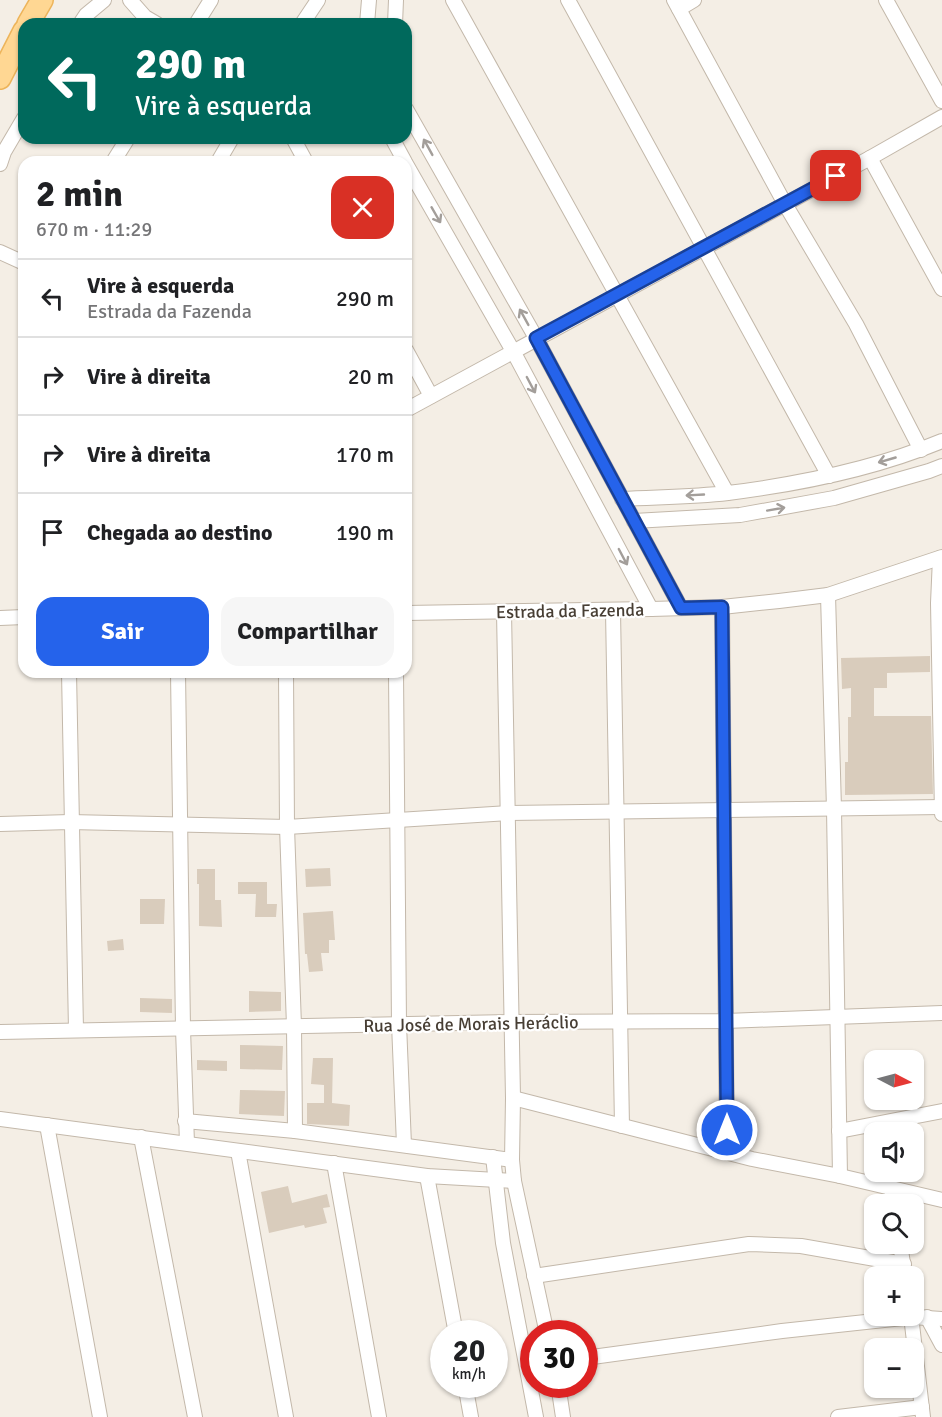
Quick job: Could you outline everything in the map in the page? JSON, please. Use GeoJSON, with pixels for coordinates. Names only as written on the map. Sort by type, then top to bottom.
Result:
{"type":"FeatureCollection","features":[{"type":"Feature","properties":{"kind":"main road"},"geometry":{"type":"LineString","coordinates":[[32,18],[42,0]]}},
{"type":"Feature","properties":{"kind":"main road"},"geometry":{"type":"LineString","coordinates":[[0,78],[18,43]]}},
{"type":"Feature","properties":{"kind":"street"},"geometry":{"type":"LineString","coordinates":[[84,18],[104,0]]}},
{"type":"Feature","properties":{"kind":"street"},"geometry":{"type":"LineString","coordinates":[[130,0],[147,18]]}},
{"type":"Feature","properties":{"kind":"street"},"geometry":{"type":"LineString","coordinates":[[200,18],[211,0]]}},
{"type":"Feature","properties":{"kind":"street"},"geometry":{"type":"LineString","coordinates":[[306,18],[318,0]]}},
{"type":"Feature","properties":{"kind":"street"},"geometry":{"type":"LineString","coordinates":[[368,18],[369,0]]}},
{"type":"Feature","properties":{"kind":"street"},"geometry":{"type":"LineString","coordinates":[[395,18],[396,0]]}},
{"type":"Feature","properties":{"kind":"street"},"geometry":{"type":"LineString","coordinates":[[453,0],[727,493]]}},
{"type":"Feature","properties":{"kind":"street"},"geometry":{"type":"LineString","coordinates":[[568,0],[829,476]]}},
{"type":"Feature","properties":{"kind":"street"},"geometry":{"type":"LineString","coordinates":[[694,0],[677,4],[785,204],[856,324],[921,450]]}},
{"type":"Feature","properties":{"kind":"street"},"geometry":{"type":"LineString","coordinates":[[886,0],[942,101]]}},
{"type":"Feature","properties":{"kind":"street"},"geometry":{"type":"LineString","coordinates":[[412,407],[942,117]]}},
{"type":"Feature","properties":{"kind":"street"},"geometry":{"type":"LineString","coordinates":[[412,120],[536,338],[681,608]]}},
{"type":"Feature","properties":{"kind":"street"},"geometry":{"type":"LineString","coordinates":[[0,164],[4,152],[18,128]]}},
{"type":"Feature","properties":{"kind":"street"},"geometry":{"type":"LineString","coordinates":[[870,158],[942,289]]}},
{"type":"Feature","properties":{"kind":"street"},"geometry":{"type":"LineString","coordinates":[[412,174],[513,351],[651,609]]}},
{"type":"Feature","properties":{"kind":"street"},"geometry":{"type":"LineString","coordinates":[[0,252],[18,260]]}},
{"type":"Feature","properties":{"kind":"street"},"geometry":{"type":"LineString","coordinates":[[412,361],[431,396]]}},
{"type":"Feature","properties":{"kind":"street"},"geometry":{"type":"LineString","coordinates":[[622,498],[727,493],[829,476],[921,450],[942,441]]}},
{"type":"Feature","properties":{"kind":"street"},"geometry":{"type":"LineString","coordinates":[[634,521],[740,515],[834,498],[942,466]]}},
{"type":"Feature","properties":{"kind":"street"},"geometry":{"type":"LineString","coordinates":[[941,558],[942,814]]}},
{"type":"Feature","properties":{"kind":"street","name":"Estrada da Fazenda"},"geometry":{"type":"LineString","coordinates":[[412,613],[613,611],[722,607],[828,595],[941,558]]}},
{"type":"Feature","properties":{"kind":"street"},"geometry":{"type":"LineString","coordinates":[[828,595],[840,1176]]}},
{"type":"Feature","properties":{"kind":"street"},"geometry":{"type":"LineString","coordinates":[[722,607],[727,1152]]}},
{"type":"Feature","properties":{"kind":"street"},"geometry":{"type":"LineString","coordinates":[[613,611],[622,1126]]}},
{"type":"Feature","properties":{"kind":"street"},"geometry":{"type":"LineString","coordinates":[[504,612],[512,1022],[512,1160],[514,1181],[544,1320]]}},
{"type":"Feature","properties":{"kind":"street"},"geometry":{"type":"LineString","coordinates":[[0,618],[18,617]]}},
{"type":"Feature","properties":{"kind":"street"},"geometry":{"type":"LineString","coordinates":[[69,678],[70,822],[76,1030]]}},
{"type":"Feature","properties":{"kind":"street"},"geometry":{"type":"LineString","coordinates":[[178,678],[183,1029],[187,1143]]}},
{"type":"Feature","properties":{"kind":"street"},"geometry":{"type":"LineString","coordinates":[[286,678],[287,827],[295,1131]]}},
{"type":"Feature","properties":{"kind":"street"},"geometry":{"type":"LineString","coordinates":[[396,678],[399,1024],[404,1145]]}},
{"type":"Feature","properties":{"kind":"street"},"geometry":{"type":"LineString","coordinates":[[0,824],[180,823],[287,827],[508,813],[942,807]]}},
{"type":"Feature","properties":{"kind":"street","name":"Rua José de Morais Heráclio"},"geometry":{"type":"LineString","coordinates":[[0,1032],[512,1022],[726,1021],[942,1013]]}},
{"type":"Feature","properties":{"kind":"street"},"geometry":{"type":"LineString","coordinates":[[513,1098],[777,1164],[942,1200]]}},
{"type":"Feature","properties":{"kind":"street"},"geometry":{"type":"LineString","coordinates":[[839,1131],[942,1111]]}},
{"type":"Feature","properties":{"kind":"street"},"geometry":{"type":"LineString","coordinates":[[0,1119],[427,1176],[514,1181]]}},
{"type":"Feature","properties":{"kind":"street"},"geometry":{"type":"LineString","coordinates":[[185,1121],[295,1131],[512,1160]]}},
{"type":"Feature","properties":{"kind":"street"},"geometry":{"type":"LineString","coordinates":[[47,1125],[100,1417]]}},
{"type":"Feature","properties":{"kind":"street"},"geometry":{"type":"LineString","coordinates":[[141,1137],[195,1417]]}},
{"type":"Feature","properties":{"kind":"street"},"geometry":{"type":"LineString","coordinates":[[238,1150],[286,1417]]}},
{"type":"Feature","properties":{"kind":"street"},"geometry":{"type":"LineString","coordinates":[[494,1157],[503,1243],[536,1417]]}},
{"type":"Feature","properties":{"kind":"street"},"geometry":{"type":"LineString","coordinates":[[334,1162],[379,1417]]}},
{"type":"Feature","properties":{"kind":"street"},"geometry":{"type":"LineString","coordinates":[[427,1176],[453,1320]]}},
{"type":"Feature","properties":{"kind":"street"},"geometry":{"type":"LineString","coordinates":[[891,1188],[892,1194]]}},
{"type":"Feature","properties":{"kind":"street"},"geometry":{"type":"LineString","coordinates":[[534,1276],[749,1244],[801,1246],[887,1266]]}},
{"type":"Feature","properties":{"kind":"street"},"geometry":{"type":"LineString","coordinates":[[924,1317],[942,1319]]}},
{"type":"Feature","properties":{"kind":"street"},"geometry":{"type":"LineString","coordinates":[[927,1317],[942,1345]]}},
{"type":"Feature","properties":{"kind":"street"},"geometry":{"type":"LineString","coordinates":[[598,1356],[864,1321]]}},
{"type":"Feature","properties":{"kind":"street"},"geometry":{"type":"LineString","coordinates":[[838,1417],[922,1412],[912,1326]]}},
{"type":"Feature","properties":{"kind":"street"},"geometry":{"type":"LineString","coordinates":[[468,1398],[471,1417]]}},
{"type":"Feature","properties":{"kind":"street"},"geometry":{"type":"LineString","coordinates":[[560,1398],[563,1417]]}},
{"type":"Feature","properties":{"kind":"building"},"geometry":{"type":"Polygon","coordinates":[[[930,656],[930,672],[887,673],[887,688],[874,688],[874,716],[931,716],[933,794],[845,795],[845,762],[848,762],[848,717],[851,717],[851,688],[842,689],[841,658],[930,656]]]}},
{"type":"Feature","properties":{"kind":"building"},"geometry":{"type":"Polygon","coordinates":[[[330,868],[331,886],[306,887],[305,869],[330,868]]]}},
{"type":"Feature","properties":{"kind":"building"},"geometry":{"type":"Polygon","coordinates":[[[197,869],[215,869],[215,900],[221,900],[222,927],[199,926],[197,869]]]}},
{"type":"Feature","properties":{"kind":"building"},"geometry":{"type":"Polygon","coordinates":[[[238,882],[267,882],[267,904],[277,904],[276,917],[255,917],[256,894],[238,894],[238,882]]]}},
{"type":"Feature","properties":{"kind":"building"},"geometry":{"type":"Polygon","coordinates":[[[140,899],[165,899],[164,924],[140,924],[140,899]]]}},
{"type":"Feature","properties":{"kind":"building"},"geometry":{"type":"Polygon","coordinates":[[[333,911],[335,940],[329,940],[329,953],[321,953],[323,971],[309,972],[307,954],[305,954],[303,913],[333,911]]]}},
{"type":"Feature","properties":{"kind":"building"},"geometry":{"type":"Polygon","coordinates":[[[123,939],[124,950],[108,951],[107,941],[123,939]]]}},
{"type":"Feature","properties":{"kind":"building"},"geometry":{"type":"Polygon","coordinates":[[[249,991],[281,992],[281,1011],[249,1012],[249,991]]]}},
{"type":"Feature","properties":{"kind":"building"},"geometry":{"type":"Polygon","coordinates":[[[140,998],[172,999],[172,1013],[140,1012],[140,998]]]}},
{"type":"Feature","properties":{"kind":"building"},"geometry":{"type":"Polygon","coordinates":[[[240,1045],[283,1046],[282,1070],[240,1069],[240,1045]]]}},
{"type":"Feature","properties":{"kind":"building"},"geometry":{"type":"Polygon","coordinates":[[[313,1058],[333,1058],[332,1103],[350,1105],[349,1126],[307,1124],[307,1103],[324,1103],[324,1085],[311,1084],[313,1058]]]}},
{"type":"Feature","properties":{"kind":"building"},"geometry":{"type":"Polygon","coordinates":[[[197,1060],[227,1061],[227,1071],[197,1070],[197,1060]]]}},
{"type":"Feature","properties":{"kind":"building"},"geometry":{"type":"Polygon","coordinates":[[[240,1090],[285,1091],[284,1116],[239,1114],[240,1090]]]}},
{"type":"Feature","properties":{"kind":"building"},"geometry":{"type":"Polygon","coordinates":[[[288,1186],[292,1203],[327,1194],[330,1207],[323,1208],[327,1223],[305,1228],[304,1225],[269,1233],[261,1192],[288,1186]]]}},
{"type":"Feature","properties":{"kind":"route"},"geometry":{"type":"LineString","coordinates":[[727,1130],[722,607],[681,608],[536,338],[836,176]]}}]}
